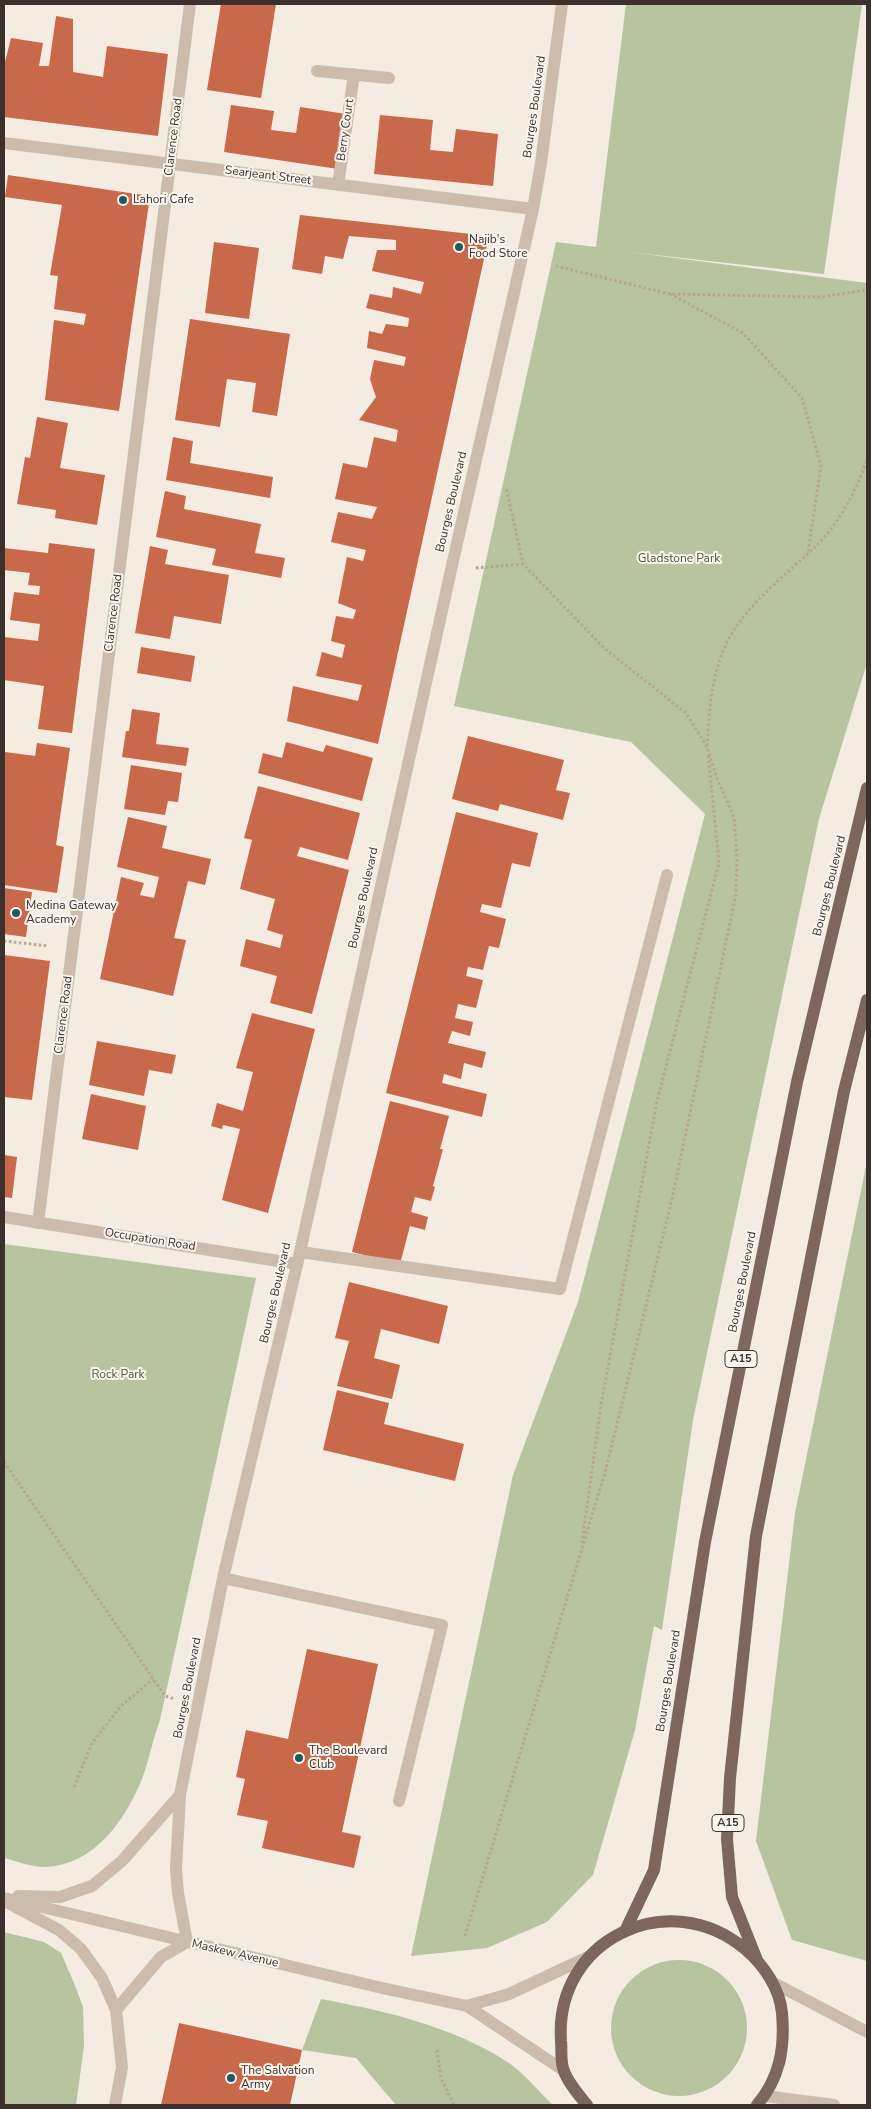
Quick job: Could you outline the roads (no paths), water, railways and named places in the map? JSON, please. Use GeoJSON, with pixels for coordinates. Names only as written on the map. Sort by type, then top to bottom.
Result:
{"type":"FeatureCollection","features":[{"type":"Feature","properties":{"kind":"main road","name":"Bourges Boulevard"},"geometry":{"type":"LineString","coordinates":[[626,1929],[654,1870],[705,1542],[797,1082],[867,788]]}},
{"type":"Feature","properties":{"kind":"main road","name":"A15"},"geometry":{"type":"LineString","coordinates":[[758,1960],[732,1898],[727,1839],[730,1778],[756,1536],[844,1091],[867,1000]]}},
{"type":"Feature","properties":{"kind":"main road"},"geometry":{"type":"LineString","coordinates":[[587,2105],[563,2070],[560,2020],[569,1986],[588,1957],[605,1942],[626,1929],[661,1921],[697,1923],[730,1936],[758,1960],[772,1982],[781,2006],[784,2037],[778,2068],[761,2100]]}},
{"type":"Feature","properties":{"kind":"street","name":"Clarence Road"},"geometry":{"type":"LineString","coordinates":[[38,1222],[190,4]]}},
{"type":"Feature","properties":{"kind":"street","name":"Bourges Boulevard"},"geometry":{"type":"LineString","coordinates":[[187,1942],[178,1894],[176,1869],[180,1795],[223,1578],[298,1258],[533,209],[562,4]]}},
{"type":"Feature","properties":{"kind":"street"},"geometry":{"type":"LineString","coordinates":[[317,71],[389,78]]}},
{"type":"Feature","properties":{"kind":"street","name":"Berry Court"},"geometry":{"type":"LineString","coordinates":[[338,185],[354,74]]}},
{"type":"Feature","properties":{"kind":"street","name":"Searjeant Street"},"geometry":{"type":"LineString","coordinates":[[4,143],[533,209]]}},
{"type":"Feature","properties":{"kind":"street","name":"Occupation Road"},"geometry":{"type":"LineString","coordinates":[[4,1217],[216,1251],[298,1258],[560,1289],[667,875]]}},
{"type":"Feature","properties":{"kind":"street"},"geometry":{"type":"LineString","coordinates":[[223,1578],[442,1625],[399,1801]]}},
{"type":"Feature","properties":{"kind":"street","name":"Bourges Boulevard"},"geometry":{"type":"LineString","coordinates":[[4,1898],[60,1897],[92,1886],[122,1861],[180,1795]]}},
{"type":"Feature","properties":{"kind":"street"},"geometry":{"type":"LineString","coordinates":[[4,1898],[59,1930],[81,1949],[102,1978],[116,2010],[122,2067],[116,2105]]}},
{"type":"Feature","properties":{"kind":"street","name":"Maskew Avenue"},"geometry":{"type":"LineString","coordinates":[[4,1898],[382,1988],[467,2006],[563,2070]]}},
{"type":"Feature","properties":{"kind":"street"},"geometry":{"type":"LineString","coordinates":[[116,2010],[160,1957],[187,1942]]}},
{"type":"Feature","properties":{"kind":"street","name":"Maskew Avenue"},"geometry":{"type":"LineString","coordinates":[[467,2006],[509,1994],[588,1957]]}},
{"type":"Feature","properties":{"kind":"street"},"geometry":{"type":"LineString","coordinates":[[772,1982],[867,2032]]}},
{"type":"Feature","properties":{"kind":"street"},"geometry":{"type":"LineString","coordinates":[[761,2100],[834,2105]]}},
{"type":"Feature","properties":{"kind":"place","name":"Lahori Cafe"},"geometry":{"type":"Point","coordinates":[123,200]}},
{"type":"Feature","properties":{"kind":"place","name":"Najib's Food Store"},"geometry":{"type":"Point","coordinates":[459,247]}},
{"type":"Feature","properties":{"kind":"place","name":"Medina Gateway Academy"},"geometry":{"type":"Point","coordinates":[16,913]}},
{"type":"Feature","properties":{"kind":"place","name":"The Boulevard Club"},"geometry":{"type":"Point","coordinates":[299,1758]}},
{"type":"Feature","properties":{"kind":"place","name":"The Salvation Army"},"geometry":{"type":"Point","coordinates":[231,2078]}},
{"type":"Feature","properties":{"kind":"park label","name":"Gladstone Park"},"geometry":{"type":"Point","coordinates":[679,559]}},
{"type":"Feature","properties":{"kind":"park label","name":"Rock Park"},"geometry":{"type":"Point","coordinates":[118,1375]}}]}
